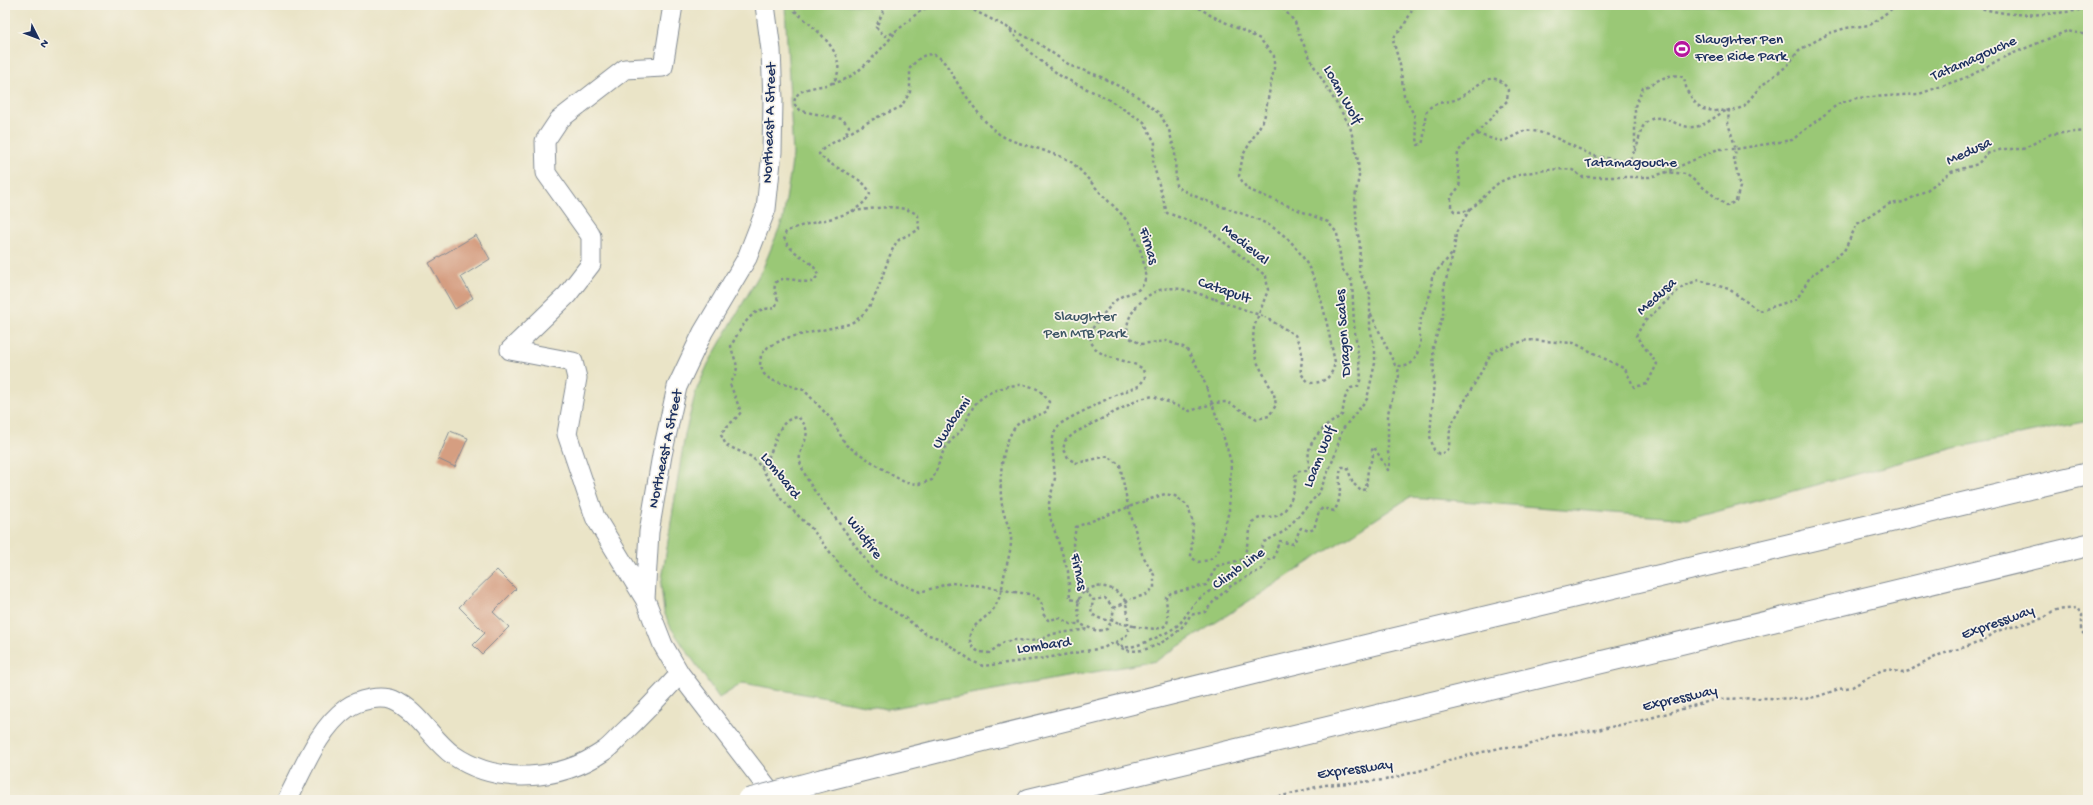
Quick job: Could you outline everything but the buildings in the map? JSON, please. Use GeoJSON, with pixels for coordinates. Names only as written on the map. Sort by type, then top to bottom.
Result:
{"type":"FeatureCollection","features":[{"type":"Feature","properties":{"kind":"highway"},"geometry":{"type":"LineString","coordinates":[[748,800],[1265,670],[2088,474]]}},
{"type":"Feature","properties":{"kind":"highway"},"geometry":{"type":"LineString","coordinates":[[1029,800],[2088,545]]}},
{"type":"Feature","properties":{"kind":"street"},"geometry":{"type":"LineString","coordinates":[[645,599],[595,517],[567,434],[577,378],[573,362],[510,350],[567,295],[591,264],[590,236],[546,173],[545,141],[559,120],[626,69],[663,67],[673,5]]}},
{"type":"Feature","properties":{"kind":"street","name":"Northeast A Street"},"geometry":{"type":"LineString","coordinates":[[765,5],[771,50],[773,100],[772,152],[766,209],[747,258],[703,332],[677,387],[662,456],[649,532],[645,599],[663,645],[680,674],[777,800]]}},
{"type":"Feature","properties":{"kind":"street"},"geometry":{"type":"LineString","coordinates":[[287,800],[328,724],[349,706],[374,698],[393,700],[404,707],[453,755],[486,772],[526,777],[566,771],[604,751],[643,714],[680,674]]}},
{"type":"Feature","properties":{"kind":"path"},"geometry":{"type":"LineString","coordinates":[[793,5],[795,11],[820,34],[834,51],[838,66],[837,77],[832,83]]}},
{"type":"Feature","properties":{"kind":"path"},"geometry":{"type":"LineString","coordinates":[[844,5],[849,7],[852,5]]}},
{"type":"Feature","properties":{"kind":"path"},"geometry":{"type":"LineString","coordinates":[[886,5],[876,27],[885,36],[896,33]]}},
{"type":"Feature","properties":{"kind":"path"},"geometry":{"type":"LineString","coordinates":[[844,136],[848,126],[842,119],[801,111],[794,104],[794,99],[801,92],[832,83],[840,83],[863,66],[919,11],[934,5]]}},
{"type":"Feature","properties":{"kind":"path","name":"Medieval"},"geometry":{"type":"LineString","coordinates":[[963,5],[1007,27],[1028,51],[1056,73],[1106,98],[1144,122],[1155,143],[1153,163],[1167,213],[1204,226],[1258,268],[1266,276],[1268,290],[1254,327],[1253,339],[1256,360],[1274,394],[1276,405],[1269,416],[1257,419],[1227,402],[1214,403],[1190,411],[1153,396],[1140,399],[1076,432],[1065,441],[1063,450],[1069,459],[1077,463],[1108,456],[1120,465],[1125,493],[1142,554],[1154,575],[1154,588],[1145,596],[1131,599],[1114,608]]}},
{"type":"Feature","properties":{"kind":"path","name":"Dragon Scales"},"geometry":{"type":"LineString","coordinates":[[1112,620],[1133,626],[1160,629],[1166,624],[1168,617],[1166,597],[1171,593],[1206,586],[1217,566],[1244,559],[1252,522],[1262,516],[1278,516],[1286,510],[1297,482],[1295,476],[1300,471],[1306,471],[1309,469],[1309,451],[1312,441],[1327,425],[1342,415],[1345,398],[1351,388],[1358,386],[1361,378],[1354,325],[1352,281],[1342,269],[1337,233],[1328,222],[1247,189],[1239,176],[1243,155],[1264,119],[1274,68],[1274,56],[1260,39],[1210,16],[1195,5]]}},
{"type":"Feature","properties":{"kind":"path","name":"Loam Wolf"},"geometry":{"type":"LineString","coordinates":[[1115,642],[1124,647],[1154,639],[1172,630],[1179,624],[1198,600],[1238,576],[1245,564],[1253,562],[1264,542],[1285,531],[1319,493],[1335,455],[1342,430],[1366,400],[1369,392],[1375,356],[1370,328],[1370,294],[1359,271],[1360,244],[1356,230],[1355,198],[1359,176],[1358,161],[1350,126],[1314,66],[1300,37],[1295,22],[1280,5]]}},
{"type":"Feature","properties":{"kind":"path"},"geometry":{"type":"LineString","coordinates":[[1415,5],[1402,29],[1396,34],[1393,40],[1400,65],[1404,95],[1414,115],[1418,145],[1422,144],[1426,133],[1425,119],[1427,112],[1431,107],[1457,99],[1480,82],[1486,80],[1492,79],[1501,82],[1508,90],[1507,101],[1477,134],[1466,142],[1458,152],[1457,163],[1460,187],[1451,197],[1450,203],[1454,211],[1461,212],[1470,209]]}},
{"type":"Feature","properties":{"kind":"path"},"geometry":{"type":"LineString","coordinates":[[1477,134],[1499,141],[1506,140],[1526,130],[1539,132],[1556,138],[1594,156],[1624,161],[1633,155],[1645,124],[1652,120],[1667,119],[1684,127],[1692,128],[1708,123],[1729,110],[1744,106],[1760,87],[1788,65],[1799,50],[1830,33],[1846,28],[1870,25],[1897,5]]}},
{"type":"Feature","properties":{"kind":"path"},"geometry":{"type":"LineString","coordinates":[[1971,5],[1985,10],[2032,16],[2088,8]]}},
{"type":"Feature","properties":{"kind":"path","name":"Catapult"},"geometry":{"type":"LineString","coordinates":[[1007,27],[1035,41],[1071,66],[1099,76],[1134,94],[1160,114],[1170,130],[1175,152],[1176,186],[1191,196],[1257,219],[1283,236],[1301,252],[1322,298],[1335,362],[1334,370],[1326,381],[1321,383],[1310,383],[1299,371],[1302,355],[1295,335],[1265,317],[1186,289],[1169,288],[1156,290],[1144,298],[1132,311],[1126,324],[1128,337],[1141,344],[1167,341],[1186,348],[1201,373],[1231,462],[1229,511],[1218,552],[1209,560],[1198,562],[1191,557],[1193,523],[1188,506],[1175,496],[1165,494],[1076,527],[1073,544],[1081,587],[1093,600]]}},
{"type":"Feature","properties":{"kind":"path","name":"Tatamagouche"},"geometry":{"type":"LineString","coordinates":[[1470,209],[1501,182],[1529,171],[1573,170],[1582,177],[1650,177],[1667,172],[1686,174],[1727,206],[1736,201],[1740,187],[1734,160],[1736,149],[1792,140],[1838,104],[1850,100],[1919,94],[1970,76],[2002,58],[2067,31],[2088,35]]}},
{"type":"Feature","properties":{"kind":"path","name":"Firnas"},"geometry":{"type":"LineString","coordinates":[[844,136],[875,118],[901,107],[910,92],[910,68],[922,55],[931,54],[940,58],[947,64],[961,90],[992,128],[1007,138],[1068,160],[1087,176],[1127,220],[1132,229],[1144,264],[1144,281],[1140,288],[1119,298],[1093,326],[1090,332],[1096,349],[1110,356],[1136,364],[1143,369],[1145,378],[1139,386],[1113,396],[1060,424],[1054,433],[1052,443],[1054,478],[1049,503],[1050,517],[1068,571],[1070,598],[1079,601]]}},
{"type":"Feature","properties":{"kind":"path"},"geometry":{"type":"LineString","coordinates":[[1633,155],[1635,150],[1634,106],[1643,88],[1672,75],[1680,76],[1684,78],[1687,91],[1696,104],[1703,109],[1729,110]]}},
{"type":"Feature","properties":{"kind":"path"},"geometry":{"type":"LineString","coordinates":[[1667,172],[1718,149],[1736,149],[1728,122],[1729,110]]}},
{"type":"Feature","properties":{"kind":"path","name":"Medusa"},"geometry":{"type":"LineString","coordinates":[[1470,209],[1456,233],[1454,252],[1444,287],[1443,315],[1433,347],[1434,381],[1430,436],[1434,450],[1438,454],[1446,452],[1449,448],[1450,427],[1493,351],[1527,340],[1574,343],[1625,369],[1634,387],[1647,384],[1657,364],[1636,336],[1644,322],[1683,286],[1699,280],[1729,289],[1759,311],[1797,299],[1810,277],[1844,251],[1857,224],[1889,204],[1904,202],[1927,190],[1951,172],[1978,164],[1986,154],[2004,149],[2023,149],[2051,134],[2088,132]]}},
{"type":"Feature","properties":{"kind":"path","name":"Lombard"},"geometry":{"type":"LineString","coordinates":[[844,136],[826,146],[819,154],[822,158],[865,185],[870,194],[865,203],[849,211],[786,232],[784,237],[788,247],[812,266],[817,271],[818,276],[812,282],[790,278],[778,281],[774,285],[774,290],[778,300],[775,308],[765,308],[754,313],[746,322],[731,346],[738,362],[738,372],[730,384],[741,412],[736,419],[726,426],[721,435],[726,445],[752,457],[761,467],[782,500],[812,529],[844,570],[865,592],[926,634],[941,639],[972,661],[984,666],[1103,648],[1124,638],[1128,633],[1124,599],[1118,593],[1104,587],[1094,586],[1086,591],[1079,601],[1080,624],[1092,629]]}},
{"type":"Feature","properties":{"kind":"path","name":"Uwabami"},"geometry":{"type":"LineString","coordinates":[[849,211],[902,208],[918,215],[919,229],[896,243],[871,304],[858,320],[849,324],[817,330],[777,342],[768,347],[761,355],[760,365],[764,374],[772,380],[804,390],[832,420],[846,445],[906,483],[919,484],[932,480],[939,468],[944,451],[962,429],[974,406],[983,397],[1000,389],[1018,385],[1031,386],[1043,392],[1049,402],[1047,411],[1017,424],[1010,434],[1002,459],[1001,498],[1011,537],[1002,589],[994,609],[975,625],[971,633],[970,641],[978,652],[988,653],[1004,642],[1041,640],[1052,634],[1092,629]]}},
{"type":"Feature","properties":{"kind":"path"},"geometry":{"type":"LineString","coordinates":[[1370,311],[1395,365],[1405,366],[1411,363],[1418,353],[1420,343],[1420,337],[1418,334],[1421,318],[1431,292],[1432,276],[1454,252]]}},
{"type":"Feature","properties":{"kind":"path","name":"Climb Line"},"geometry":{"type":"LineString","coordinates":[[1115,642],[1121,650],[1127,652],[1160,644],[1182,629],[1190,616],[1205,612],[1232,585],[1262,569],[1268,560],[1273,559],[1276,555],[1277,545],[1280,541],[1292,544],[1296,540],[1298,532],[1301,528],[1309,531],[1314,529],[1319,511],[1323,508],[1334,511],[1337,506],[1341,484],[1339,471],[1342,467],[1347,467],[1353,483],[1361,491],[1366,489],[1368,486],[1368,469],[1374,447],[1388,470],[1390,461],[1388,452],[1388,413],[1399,376],[1400,365]]}},
{"type":"Feature","properties":{"kind":"path","name":"Wildfire"},"geometry":{"type":"LineString","coordinates":[[761,467],[769,457],[782,425],[792,418],[798,417],[804,422],[808,434],[801,452],[800,464],[811,487],[880,575],[920,592],[951,583],[983,586],[1026,593],[1041,601],[1043,604],[1043,614],[1048,620],[1060,618],[1070,624],[1080,624]]}},
{"type":"Feature","properties":{"kind":"path"},"geometry":{"type":"LineString","coordinates":[[1092,629],[1097,631],[1107,629],[1112,620],[1114,608],[1105,598],[1093,600],[1091,613],[1099,619],[1112,620]]}},
{"type":"Feature","properties":{"kind":"path","name":"Expressway"},"geometry":{"type":"LineString","coordinates":[[1267,800],[1324,784],[1385,780],[1437,766],[1449,760],[1504,747],[1524,747],[1551,736],[1597,730],[1661,716],[1717,700],[1805,699],[1819,696],[1839,689],[1852,687],[1882,670],[1888,669],[1902,673],[1909,671],[1938,655],[1972,645],[1997,631],[2044,618],[2056,610],[2077,608],[2082,615],[2082,632],[2088,636]]}},
{"type":"Feature","properties":{"kind":"green space","name":"Slaughter Pen MTB Park"},"geometry":{"type":"Polygon","coordinates":[[[785,5],[2088,5],[2088,421],[1955,448],[1689,519],[1410,497],[1156,661],[887,709],[743,683],[719,698],[671,628],[664,612],[661,585],[685,434],[696,391],[708,364],[763,268],[783,219],[793,155],[785,5]]]}},
{"type":"Feature","properties":{"kind":"place","name":"Slaughter Pen Free Ride Park"},"geometry":{"type":"Point","coordinates":[1682,49]}}]}
